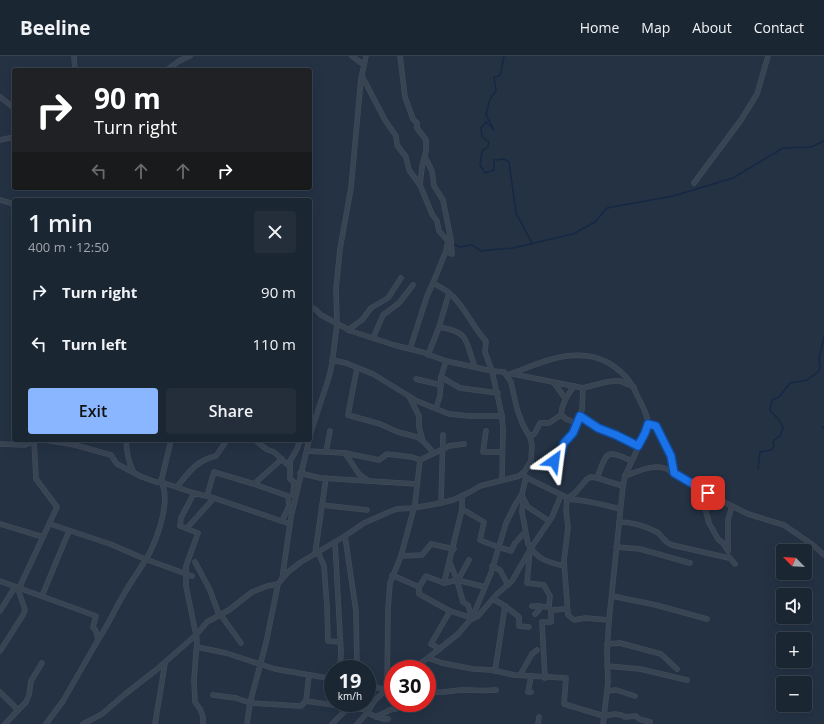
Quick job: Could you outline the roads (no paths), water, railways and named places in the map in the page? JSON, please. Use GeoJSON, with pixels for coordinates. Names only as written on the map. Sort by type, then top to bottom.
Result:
{"type":"FeatureCollection","features":[{"type":"Feature","properties":{"kind":"street"},"geometry":{"type":"LineString","coordinates":[[74,56],[75,68]]}},
{"type":"Feature","properties":{"kind":"street"},"geometry":{"type":"LineString","coordinates":[[169,68],[179,60],[190,56]]}},
{"type":"Feature","properties":{"kind":"street"},"geometry":{"type":"LineString","coordinates":[[352,56],[364,65]]}},
{"type":"Feature","properties":{"kind":"street"},"geometry":{"type":"LineString","coordinates":[[312,424],[329,377],[332,360],[337,324],[336,290],[340,249],[351,188],[362,76],[366,56]]}},
{"type":"Feature","properties":{"kind":"street"},"geometry":{"type":"LineString","coordinates":[[400,56],[405,97],[413,119],[417,123],[417,128],[426,140],[426,152],[422,166],[420,185]]}},
{"type":"Feature","properties":{"kind":"street"},"geometry":{"type":"LineString","coordinates":[[694,183],[741,120],[757,94],[768,56]]}},
{"type":"Feature","properties":{"kind":"street"},"geometry":{"type":"LineString","coordinates":[[362,76],[385,120],[396,136],[397,145],[406,157],[409,170],[420,185],[432,214],[438,221],[440,231],[448,241],[446,251],[427,296],[410,349]]}},
{"type":"Feature","properties":{"kind":"street"},"geometry":{"type":"LineString","coordinates":[[0,97],[12,106]]}},
{"type":"Feature","properties":{"kind":"street"},"geometry":{"type":"LineString","coordinates":[[0,140],[12,138]]}},
{"type":"Feature","properties":{"kind":"street"},"geometry":{"type":"LineString","coordinates":[[425,157],[432,171],[434,186],[443,200],[451,240],[452,254],[446,251]]}},
{"type":"Feature","properties":{"kind":"street"},"geometry":{"type":"LineString","coordinates":[[0,200],[12,203]]}},
{"type":"Feature","properties":{"kind":"street"},"geometry":{"type":"LineString","coordinates":[[348,330],[362,320],[372,308],[388,298],[401,278]]}},
{"type":"Feature","properties":{"kind":"street"},"geometry":{"type":"LineString","coordinates":[[432,283],[449,293],[461,305],[478,334],[486,341],[485,352],[498,393],[502,416],[502,480]]}},
{"type":"Feature","properties":{"kind":"street"},"geometry":{"type":"LineString","coordinates":[[373,338],[383,315],[399,303],[413,285]]}},
{"type":"Feature","properties":{"kind":"street"},"geometry":{"type":"LineString","coordinates":[[428,355],[439,327],[449,293]]}},
{"type":"Feature","properties":{"kind":"street"},"geometry":{"type":"LineString","coordinates":[[312,307],[315,308],[320,315],[348,330],[446,361],[583,388],[616,381],[634,387]]}},
{"type":"Feature","properties":{"kind":"street"},"geometry":{"type":"LineString","coordinates":[[439,327],[452,329],[461,334],[468,341],[470,354],[475,367]]}},
{"type":"Feature","properties":{"kind":"street"},"geometry":{"type":"LineString","coordinates":[[509,374],[543,361],[560,357],[583,355],[598,358],[625,374],[634,387],[648,424],[625,476],[623,486],[609,620],[607,691],[603,724]]}},
{"type":"Feature","properties":{"kind":"street"},"geometry":{"type":"LineString","coordinates":[[332,360],[374,374],[417,401],[436,408],[458,415],[502,416]]}},
{"type":"Feature","properties":{"kind":"street"},"geometry":{"type":"LineString","coordinates":[[436,408],[440,396],[441,377],[446,361]]}},
{"type":"Feature","properties":{"kind":"street"},"geometry":{"type":"LineString","coordinates":[[357,368],[348,415],[417,437],[433,452]]}},
{"type":"Feature","properties":{"kind":"street"},"geometry":{"type":"LineString","coordinates":[[509,374],[514,400],[532,444],[531,461],[528,467],[519,476]]}},
{"type":"Feature","properties":{"kind":"street"},"geometry":{"type":"LineString","coordinates":[[441,377],[460,388],[498,393]]}},
{"type":"Feature","properties":{"kind":"street"},"geometry":{"type":"LineString","coordinates":[[416,379],[441,385]]}},
{"type":"Feature","properties":{"kind":"street"},"geometry":{"type":"LineString","coordinates":[[554,383],[565,398]]}},
{"type":"Feature","properties":{"kind":"street"},"geometry":{"type":"LineString","coordinates":[[561,415],[561,408],[565,398],[574,386]]}},
{"type":"Feature","properties":{"kind":"street"},"geometry":{"type":"LineString","coordinates":[[528,467],[559,458],[564,443],[573,433],[583,409],[583,388]]}},
{"type":"Feature","properties":{"kind":"street"},"geometry":{"type":"LineString","coordinates":[[408,394],[419,416],[419,427],[423,441]]}},
{"type":"Feature","properties":{"kind":"street"},"geometry":{"type":"LineString","coordinates":[[530,437],[535,433],[540,424],[549,423],[561,415]]}},
{"type":"Feature","properties":{"kind":"street"},"geometry":{"type":"LineString","coordinates":[[561,415],[576,423]]}},
{"type":"Feature","properties":{"kind":"street"},"geometry":{"type":"LineString","coordinates":[[580,416],[598,428],[638,446]]}},
{"type":"Feature","properties":{"kind":"street"},"geometry":{"type":"LineString","coordinates":[[648,424],[656,426],[662,436],[671,456],[674,473]]}},
{"type":"Feature","properties":{"kind":"street"},"geometry":{"type":"LineString","coordinates":[[326,452],[330,431]]}},
{"type":"Feature","properties":{"kind":"street"},"geometry":{"type":"LineString","coordinates":[[486,431],[483,452],[502,452]]}},
{"type":"Feature","properties":{"kind":"street"},"geometry":{"type":"LineString","coordinates":[[441,503],[443,435]]}},
{"type":"Feature","properties":{"kind":"street"},"geometry":{"type":"LineString","coordinates":[[0,444],[25,445],[32,442]]}},
{"type":"Feature","properties":{"kind":"street"},"geometry":{"type":"LineString","coordinates":[[0,651],[23,615],[24,610],[18,589],[57,507],[36,479],[35,442]]}},
{"type":"Feature","properties":{"kind":"street"},"geometry":{"type":"LineString","coordinates":[[75,442],[111,456],[117,464],[142,477],[214,498],[290,524]]}},
{"type":"Feature","properties":{"kind":"street"},"geometry":{"type":"LineString","coordinates":[[126,442],[129,463],[133,471]]}},
{"type":"Feature","properties":{"kind":"street"},"geometry":{"type":"LineString","coordinates":[[46,724],[63,701],[88,660],[98,640],[151,550],[163,510],[166,493],[162,482],[171,442]]}},
{"type":"Feature","properties":{"kind":"street"},"geometry":{"type":"LineString","coordinates":[[177,487],[193,468],[205,458],[216,456],[226,442]]}},
{"type":"Feature","properties":{"kind":"street"},"geometry":{"type":"LineString","coordinates":[[257,442],[266,449],[274,452],[290,467]]}},
{"type":"Feature","properties":{"kind":"street"},"geometry":{"type":"LineString","coordinates":[[282,521],[293,497],[294,482],[290,479],[290,461],[298,449],[299,442]]}},
{"type":"Feature","properties":{"kind":"street"},"geometry":{"type":"LineString","coordinates":[[247,724],[250,703],[280,582],[300,473],[309,442]]}},
{"type":"Feature","properties":{"kind":"street"},"geometry":{"type":"LineString","coordinates":[[420,460],[433,452],[449,446],[464,444]]}},
{"type":"Feature","properties":{"kind":"street"},"geometry":{"type":"LineString","coordinates":[[307,451],[345,453],[379,460],[387,454],[412,457],[420,460]]}},
{"type":"Feature","properties":{"kind":"street"},"geometry":{"type":"LineString","coordinates":[[345,453],[359,474],[368,481]]}},
{"type":"Feature","properties":{"kind":"street"},"geometry":{"type":"LineString","coordinates":[[597,478],[604,458],[608,454],[616,454],[632,460]]}},
{"type":"Feature","properties":{"kind":"street"},"geometry":{"type":"LineString","coordinates":[[254,484],[282,459]]}},
{"type":"Feature","properties":{"kind":"street"},"geometry":{"type":"LineString","coordinates":[[387,660],[390,583],[401,556],[415,504],[420,460]]}},
{"type":"Feature","properties":{"kind":"street"},"geometry":{"type":"LineString","coordinates":[[625,476],[654,467],[667,468],[682,479],[732,506],[754,516],[784,525],[813,545],[824,555]]}},
{"type":"Feature","properties":{"kind":"street"},"geometry":{"type":"LineString","coordinates":[[207,496],[214,472],[285,494],[288,496],[289,506]]}},
{"type":"Feature","properties":{"kind":"street"},"geometry":{"type":"LineString","coordinates":[[300,473],[326,478],[417,484]]}},
{"type":"Feature","properties":{"kind":"street"},"geometry":{"type":"LineString","coordinates":[[83,724],[102,714],[165,663],[196,635],[207,622],[229,610],[252,592],[280,582],[288,572],[301,562],[364,523],[389,512],[397,509],[441,503],[462,496],[480,486],[519,476],[526,477],[567,499],[596,502],[620,509]]}},
{"type":"Feature","properties":{"kind":"street"},"geometry":{"type":"LineString","coordinates":[[526,477],[522,494],[523,521],[525,532],[531,548],[545,562],[564,566]]}},
{"type":"Feature","properties":{"kind":"street"},"geometry":{"type":"LineString","coordinates":[[567,499],[591,477],[623,486]]}},
{"type":"Feature","properties":{"kind":"street"},"geometry":{"type":"LineString","coordinates":[[326,478],[316,553],[324,566],[328,641],[340,642]]}},
{"type":"Feature","properties":{"kind":"street"},"geometry":{"type":"LineString","coordinates":[[690,482],[705,508],[709,523],[718,539],[723,543],[728,551]]}},
{"type":"Feature","properties":{"kind":"street"},"geometry":{"type":"LineString","coordinates":[[194,493],[181,518],[180,526],[198,533],[186,566],[186,586],[197,647],[195,659],[194,702],[200,709],[203,717],[203,724]]}},
{"type":"Feature","properties":{"kind":"street"},"geometry":{"type":"LineString","coordinates":[[522,494],[528,508],[550,521]]}},
{"type":"Feature","properties":{"kind":"street"},"geometry":{"type":"LineString","coordinates":[[472,618],[485,587],[506,524],[522,494]]}},
{"type":"Feature","properties":{"kind":"street"},"geometry":{"type":"LineString","coordinates":[[425,660],[458,634],[466,623],[472,618],[478,616],[492,599],[508,586],[531,548],[550,521],[561,495]]}},
{"type":"Feature","properties":{"kind":"street"},"geometry":{"type":"LineString","coordinates":[[444,583],[454,549],[455,537],[462,509],[462,496]]}},
{"type":"Feature","properties":{"kind":"street"},"geometry":{"type":"LineString","coordinates":[[187,528],[214,498]]}},
{"type":"Feature","properties":{"kind":"street"},"geometry":{"type":"LineString","coordinates":[[567,499],[568,527],[564,550],[564,566],[568,615],[574,620],[585,618],[609,620]]}},
{"type":"Feature","properties":{"kind":"street"},"geometry":{"type":"LineString","coordinates":[[322,505],[367,510]]}},
{"type":"Feature","properties":{"kind":"street"},"geometry":{"type":"LineString","coordinates":[[729,558],[728,520],[732,506]]}},
{"type":"Feature","properties":{"kind":"street"},"geometry":{"type":"LineString","coordinates":[[462,509],[484,522],[480,540],[498,547],[510,551],[520,536],[525,532]]}},
{"type":"Feature","properties":{"kind":"street"},"geometry":{"type":"LineString","coordinates":[[520,536],[523,521]]}},
{"type":"Feature","properties":{"kind":"street"},"geometry":{"type":"LineString","coordinates":[[619,522],[631,522],[658,533],[665,542],[672,545],[729,558],[735,564]]}},
{"type":"Feature","properties":{"kind":"street"},"geometry":{"type":"LineString","coordinates":[[0,524],[43,537]]}},
{"type":"Feature","properties":{"kind":"street"},"geometry":{"type":"LineString","coordinates":[[50,524],[110,544],[145,559],[192,576]]}},
{"type":"Feature","properties":{"kind":"street"},"geometry":{"type":"LineString","coordinates":[[42,596],[69,531]]}},
{"type":"Feature","properties":{"kind":"street"},"geometry":{"type":"LineString","coordinates":[[345,536],[356,611],[357,660]]}},
{"type":"Feature","properties":{"kind":"street"},"geometry":{"type":"LineString","coordinates":[[335,542],[340,660]]}},
{"type":"Feature","properties":{"kind":"street"},"geometry":{"type":"LineString","coordinates":[[401,556],[422,555],[431,544],[454,549]]}},
{"type":"Feature","properties":{"kind":"street"},"geometry":{"type":"LineString","coordinates":[[616,546],[640,549],[690,563]]}},
{"type":"Feature","properties":{"kind":"street"},"geometry":{"type":"LineString","coordinates":[[531,548],[527,583],[544,585],[550,596],[551,622],[542,622],[546,678]]}},
{"type":"Feature","properties":{"kind":"street"},"geometry":{"type":"LineString","coordinates":[[458,580],[469,560]]}},
{"type":"Feature","properties":{"kind":"street"},"geometry":{"type":"LineString","coordinates":[[195,562],[210,590],[220,615],[241,643]]}},
{"type":"Feature","properties":{"kind":"street"},"geometry":{"type":"LineString","coordinates":[[450,563],[458,580],[463,602],[468,605],[472,618]]}},
{"type":"Feature","properties":{"kind":"street"},"geometry":{"type":"LineString","coordinates":[[492,566],[500,570],[508,586]]}},
{"type":"Feature","properties":{"kind":"street"},"geometry":{"type":"LineString","coordinates":[[392,575],[419,587]]}},
{"type":"Feature","properties":{"kind":"street"},"geometry":{"type":"LineString","coordinates":[[472,618],[450,611],[419,594],[419,587],[426,576],[444,583],[458,580],[485,587]]}},
{"type":"Feature","properties":{"kind":"street"},"geometry":{"type":"LineString","coordinates":[[0,581],[18,589],[42,596],[96,616],[93,627],[96,631],[98,640]]}},
{"type":"Feature","properties":{"kind":"street"},"geometry":{"type":"LineString","coordinates":[[0,611],[12,590],[18,589]]}},
{"type":"Feature","properties":{"kind":"street"},"geometry":{"type":"LineString","coordinates":[[612,596],[656,605],[707,619]]}},
{"type":"Feature","properties":{"kind":"street"},"geometry":{"type":"LineString","coordinates":[[492,599],[505,606],[519,617],[519,626],[529,628]]}},
{"type":"Feature","properties":{"kind":"street"},"geometry":{"type":"LineString","coordinates":[[495,671],[505,606]]}},
{"type":"Feature","properties":{"kind":"street"},"geometry":{"type":"LineString","coordinates":[[532,606],[567,610]]}},
{"type":"Feature","properties":{"kind":"street"},"geometry":{"type":"LineString","coordinates":[[535,614],[539,610],[539,606]]}},
{"type":"Feature","properties":{"kind":"street"},"geometry":{"type":"LineString","coordinates":[[440,649],[431,644],[450,611]]}},
{"type":"Feature","properties":{"kind":"street"},"geometry":{"type":"LineString","coordinates":[[608,644],[620,643],[661,654],[677,669]]}},
{"type":"Feature","properties":{"kind":"street"},"geometry":{"type":"LineString","coordinates":[[197,647],[226,653],[260,665],[324,678]]}},
{"type":"Feature","properties":{"kind":"street"},"geometry":{"type":"LineString","coordinates":[[520,676],[532,654],[537,650]]}},
{"type":"Feature","properties":{"kind":"street"},"geometry":{"type":"LineString","coordinates":[[428,658],[442,663],[520,676],[566,678],[564,704],[604,716],[615,714],[625,717],[636,716],[650,722]]}},
{"type":"Feature","properties":{"kind":"street"},"geometry":{"type":"LineString","coordinates":[[5,724],[26,702],[29,695],[31,681],[42,663]]}},
{"type":"Feature","properties":{"kind":"street"},"geometry":{"type":"LineString","coordinates":[[155,724],[165,663]]}},
{"type":"Feature","properties":{"kind":"street"},"geometry":{"type":"LineString","coordinates":[[607,666],[640,669],[687,680]]}},
{"type":"Feature","properties":{"kind":"street"},"geometry":{"type":"LineString","coordinates":[[213,695],[236,698],[250,703],[301,706],[306,701],[309,675]]}},
{"type":"Feature","properties":{"kind":"street"},"geometry":{"type":"LineString","coordinates":[[531,677],[528,692],[531,692]]}},
{"type":"Feature","properties":{"kind":"street"},"geometry":{"type":"LineString","coordinates":[[436,693],[464,690],[496,690]]}},
{"type":"Feature","properties":{"kind":"street"},"geometry":{"type":"LineString","coordinates":[[607,691],[616,690],[635,696]]}},
{"type":"Feature","properties":{"kind":"street"},"geometry":{"type":"LineString","coordinates":[[0,692],[18,710]]}},
{"type":"Feature","properties":{"kind":"street"},"geometry":{"type":"LineString","coordinates":[[376,699],[384,692]]}},
{"type":"Feature","properties":{"kind":"street"},"geometry":{"type":"LineString","coordinates":[[306,701],[324,704]]}},
{"type":"Feature","properties":{"kind":"street"},"geometry":{"type":"LineString","coordinates":[[332,724],[343,712]]}},
{"type":"Feature","properties":{"kind":"street"},"geometry":{"type":"LineString","coordinates":[[357,724],[367,712],[376,717],[388,719]]}},
{"type":"Feature","properties":{"kind":"street"},"geometry":{"type":"LineString","coordinates":[[376,717],[386,712]]}},
{"type":"Feature","properties":{"kind":"street"},"geometry":{"type":"LineString","coordinates":[[538,724],[539,717]]}},
{"type":"Feature","properties":{"kind":"waterway"},"geometry":{"type":"LineString","coordinates":[[504,56],[501,72],[499,76],[494,77],[496,91],[490,99],[486,115],[494,130],[486,122],[481,128],[482,137],[489,142],[488,147],[482,151],[480,165],[485,173],[494,170],[494,160],[504,159],[509,162],[516,213],[532,243]]}},
{"type":"Feature","properties":{"kind":"waterway"},"geometry":{"type":"LineString","coordinates":[[453,244],[460,247],[472,245],[481,251],[513,248],[573,234],[595,222],[607,208],[673,196],[733,178],[783,148],[811,147],[824,141]]}},
{"type":"Feature","properties":{"kind":"waterway"},"geometry":{"type":"LineString","coordinates":[[758,469],[760,452],[771,450],[774,446],[773,441],[780,436],[783,428],[779,420],[770,410],[772,400],[779,397],[790,383],[807,380],[818,372],[820,367],[819,359],[824,337]]}}]}
